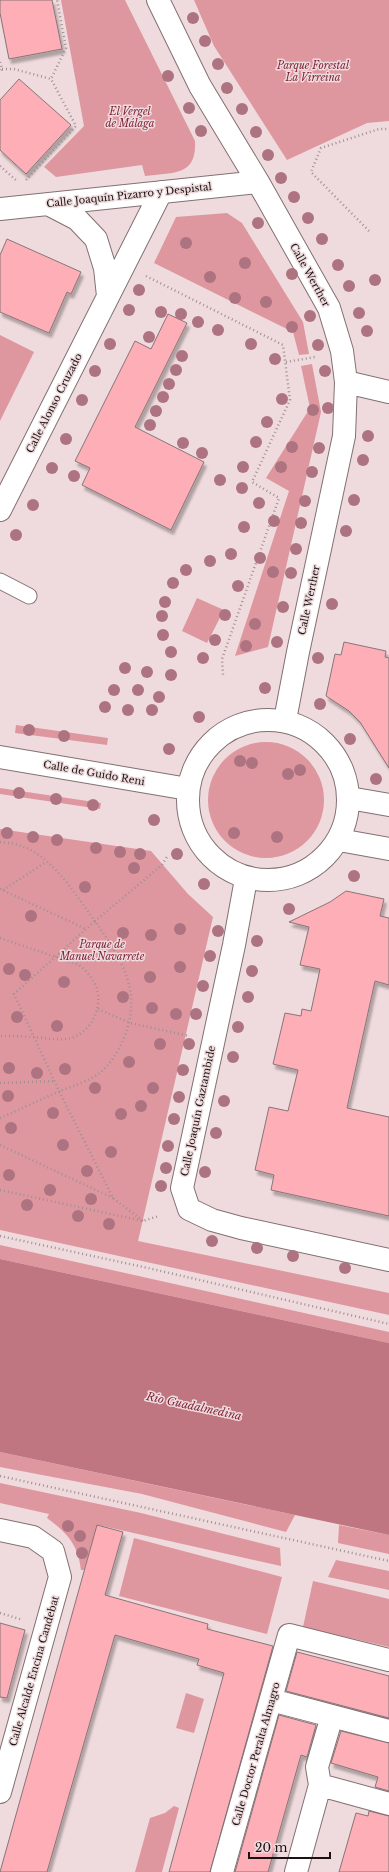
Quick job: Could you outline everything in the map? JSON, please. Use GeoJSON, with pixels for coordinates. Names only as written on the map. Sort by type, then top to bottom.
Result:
{"type":"FeatureCollection","features":[{"type":"Feature","properties":{"kind":"street","name":"Calle Werther"},"geometry":{"type":"LineString","coordinates":[[158,0],[200,86],[258,182],[329,308],[342,352],[346,382],[344,436],[298,652],[286,720]]}},
{"type":"Feature","properties":{"kind":"street","name":"Calle Joaquín Pizarro y Despistal"},"geometry":{"type":"LineString","coordinates":[[0,209],[258,182]]}},
{"type":"Feature","properties":{"kind":"street","name":"Calle Alonso Cruzado"},"geometry":{"type":"LineString","coordinates":[[0,510],[161,192]]}},
{"type":"Feature","properties":{"kind":"street"},"geometry":{"type":"LineString","coordinates":[[48,204],[77,219],[96,239],[105,268],[108,296]]}},
{"type":"Feature","properties":{"kind":"street"},"geometry":{"type":"LineString","coordinates":[[346,382],[389,392]]}},
{"type":"Feature","properties":{"kind":"street"},"geometry":{"type":"LineString","coordinates":[[268,719],[286,720],[320,737],[341,764],[349,798],[347,820],[339,840],[322,862],[298,876],[270,882],[246,879],[220,865],[202,846],[190,822],[188,789],[195,766],[209,745],[228,730],[248,722],[268,719]]}},
{"type":"Feature","properties":{"kind":"street","name":"Calle de Guido Reni"},"geometry":{"type":"LineString","coordinates":[[0,757],[188,789]]}},
{"type":"Feature","properties":{"kind":"street"},"geometry":{"type":"LineString","coordinates":[[349,798],[389,805]]}},
{"type":"Feature","properties":{"kind":"street"},"geometry":{"type":"LineString","coordinates":[[339,840],[389,849]]}},
{"type":"Feature","properties":{"kind":"street","name":"Calle Joaquín Gaztambide"},"geometry":{"type":"LineString","coordinates":[[246,879],[234,945],[182,1188],[189,1209],[212,1220],[241,1228],[389,1260]]}},
{"type":"Feature","properties":{"kind":"street","name":"Calle Alcalde Encina Candebat"},"geometry":{"type":"LineString","coordinates":[[0,1530],[33,1538],[53,1551],[60,1577],[0,1792]]}},
{"type":"Feature","properties":{"kind":"street","name":"Calle Doctor Peralta Almagro"},"geometry":{"type":"LineString","coordinates":[[222,1872],[289,1635],[389,1660]]}},
{"type":"Feature","properties":{"kind":"street"},"geometry":{"type":"LineString","coordinates":[[271,1700],[389,1731]]}},
{"type":"Feature","properties":{"kind":"street"},"geometry":{"type":"LineString","coordinates":[[296,1872],[320,1785],[317,1767],[332,1716]]}},
{"type":"Feature","properties":{"kind":"street"},"geometry":{"type":"LineString","coordinates":[[320,1785],[389,1804]]}},
{"type":"Feature","properties":{"kind":"lane"},"geometry":{"type":"LineString","coordinates":[[0,582],[29,596]]}},
{"type":"Feature","properties":{"kind":"path"},"geometry":{"type":"LineString","coordinates":[[51,79],[66,48],[56,0]]}},
{"type":"Feature","properties":{"kind":"path"},"geometry":{"type":"LineString","coordinates":[[0,62],[1,70],[14,69],[51,79],[76,126],[22,185],[0,166]]}},
{"type":"Feature","properties":{"kind":"path"},"geometry":{"type":"LineString","coordinates":[[369,231],[311,172],[321,148],[379,129],[389,129]]}},
{"type":"Feature","properties":{"kind":"path"},"geometry":{"type":"LineString","coordinates":[[145,276],[283,345],[290,400],[252,482],[279,498],[222,659],[223,675]]}},
{"type":"Feature","properties":{"kind":"path"},"geometry":{"type":"LineString","coordinates":[[286,362],[315,357]]}},
{"type":"Feature","properties":{"kind":"path"},"geometry":{"type":"LineString","coordinates":[[0,842],[20,845],[33,851],[56,870],[95,921],[122,964],[132,996],[130,1023],[118,1051],[102,1072],[0,1118]]}},
{"type":"Feature","properties":{"kind":"path"},"geometry":{"type":"LineString","coordinates":[[113,1198],[14,994],[95,921],[162,865],[168,855]]}},
{"type":"Feature","properties":{"kind":"path"},"geometry":{"type":"LineString","coordinates":[[1,890],[46,862]]}},
{"type":"Feature","properties":{"kind":"path"},"geometry":{"type":"LineString","coordinates":[[1,890],[86,929]]}},
{"type":"Feature","properties":{"kind":"path"},"geometry":{"type":"LineString","coordinates":[[0,938],[79,965],[87,972],[97,989],[99,999],[98,1009],[94,1020],[77,1036],[66,1039],[0,1036]]}},
{"type":"Feature","properties":{"kind":"path"},"geometry":{"type":"LineString","coordinates":[[98,1009],[130,1023],[189,1036]]}},
{"type":"Feature","properties":{"kind":"path"},"geometry":{"type":"LineString","coordinates":[[0,1083],[56,1082]]}},
{"type":"Feature","properties":{"kind":"path"},"geometry":{"type":"LineString","coordinates":[[0,1145],[113,1198],[143,1221]]}},
{"type":"Feature","properties":{"kind":"path"},"geometry":{"type":"LineString","coordinates":[[0,1190],[143,1221],[159,1216]]}},
{"type":"Feature","properties":{"kind":"path"},"geometry":{"type":"LineString","coordinates":[[0,1236],[148,1268],[389,1324]]}},
{"type":"Feature","properties":{"kind":"path"},"geometry":{"type":"LineString","coordinates":[[0,1476],[389,1561]]}},
{"type":"Feature","properties":{"kind":"path"},"geometry":{"type":"LineString","coordinates":[[0,1613],[31,1622]]}},
{"type":"Feature","properties":{"kind":"green space","name":"El Vergel de Málaga"},"geometry":{"type":"Polygon","coordinates":[[[61,0],[125,0],[195,141],[195,153],[192,161],[187,167],[173,173],[145,176],[142,165],[56,177],[44,167],[84,126],[61,0]]]}},
{"type":"Feature","properties":{"kind":"green space","name":"Parque Forestal La Virreina"},"geometry":{"type":"Polygon","coordinates":[[[194,0],[389,0],[389,121],[367,123],[287,160],[214,46],[194,0]]]}},
{"type":"Feature","properties":{"kind":"green space"},"geometry":{"type":"Polygon","coordinates":[[[227,213],[242,223],[303,322],[309,354],[299,355],[293,332],[154,263],[176,217],[227,213]]]}},
{"type":"Feature","properties":{"kind":"green space"},"geometry":{"type":"Polygon","coordinates":[[[0,335],[34,352],[0,421],[0,335]]]}},
{"type":"Feature","properties":{"kind":"green space"},"geometry":{"type":"Polygon","coordinates":[[[312,364],[321,412],[268,647],[235,656],[289,491],[266,478],[310,408],[301,366],[312,364]]]}},
{"type":"Feature","properties":{"kind":"green space"},"geometry":{"type":"Polygon","coordinates":[[[197,598],[224,610],[207,643],[182,631],[197,598]]]}},
{"type":"Feature","properties":{"kind":"green space"},"geometry":{"type":"Polygon","coordinates":[[[16,725],[108,738],[107,745],[15,733],[16,725]]]}},
{"type":"Feature","properties":{"kind":"green space"},"geometry":{"type":"Polygon","coordinates":[[[266,742],[288,746],[307,759],[320,778],[324,800],[320,822],[307,841],[288,854],[266,858],[244,854],[225,841],[212,822],[208,800],[212,778],[225,759],[244,746],[266,742]]]}},
{"type":"Feature","properties":{"kind":"green space"},"geometry":{"type":"Polygon","coordinates":[[[0,788],[101,803],[100,809],[0,794],[0,788]]]}},
{"type":"Feature","properties":{"kind":"green space","name":"Parque de Manuel Navarrete"},"geometry":{"type":"Polygon","coordinates":[[[0,829],[151,851],[188,894],[213,917],[138,1241],[389,1293],[389,1315],[0,1230],[0,829]]]}},
{"type":"Feature","properties":{"kind":"green space"},"geometry":{"type":"Polygon","coordinates":[[[0,1245],[389,1332],[389,1343],[0,1259],[0,1245]]]}},
{"type":"Feature","properties":{"kind":"green space"},"geometry":{"type":"Polygon","coordinates":[[[0,1452],[295,1515],[286,1532],[142,1494],[0,1467],[0,1452]]]}},
{"type":"Feature","properties":{"kind":"green space"},"geometry":{"type":"Polygon","coordinates":[[[0,1483],[141,1513],[280,1548],[281,1566],[98,1525],[84,1570],[81,1570],[74,1546],[66,1534],[47,1518],[49,1514],[0,1503],[0,1483]]]}},
{"type":"Feature","properties":{"kind":"green space"},"geometry":{"type":"Polygon","coordinates":[[[339,1525],[389,1535],[389,1554],[338,1543],[339,1525]]]}},
{"type":"Feature","properties":{"kind":"green space"},"geometry":{"type":"Polygon","coordinates":[[[134,1538],[282,1577],[267,1634],[119,1596],[134,1538]]]}},
{"type":"Feature","properties":{"kind":"green space"},"geometry":{"type":"Polygon","coordinates":[[[336,1560],[389,1571],[389,1590],[328,1577],[336,1560]]]}},
{"type":"Feature","properties":{"kind":"green space"},"geometry":{"type":"Polygon","coordinates":[[[313,1581],[389,1599],[389,1647],[303,1627],[313,1581]]]}},
{"type":"Feature","properties":{"kind":"green space"},"geometry":{"type":"Polygon","coordinates":[[[186,1693],[204,1699],[194,1733],[176,1728],[186,1693]]]}},
{"type":"Feature","properties":{"kind":"green space"},"geometry":{"type":"Polygon","coordinates":[[[174,1806],[179,1808],[162,1872],[135,1872],[150,1818],[165,1813],[174,1806]]]}},
{"type":"Feature","properties":{"kind":"water","name":"Río Guadalmedina"},"geometry":{"type":"Polygon","coordinates":[[[0,1259],[389,1343],[389,1535],[0,1452],[0,1259]]]}},
{"type":"Feature","properties":{"kind":"building"},"geometry":{"type":"Polygon","coordinates":[[[0,0],[52,0],[62,49],[9,59],[0,13],[0,0]]]}},
{"type":"Feature","properties":{"kind":"building"},"geometry":{"type":"Polygon","coordinates":[[[19,79],[71,125],[26,174],[0,150],[0,100],[19,79]]]}},
{"type":"Feature","properties":{"kind":"building"},"geometry":{"type":"Polygon","coordinates":[[[7,239],[81,272],[71,294],[67,292],[49,333],[0,312],[0,255],[7,239]]]}},
{"type":"Feature","properties":{"kind":"building"},"geometry":{"type":"Polygon","coordinates":[[[168,314],[187,323],[135,427],[204,462],[171,530],[82,485],[90,468],[75,461],[135,341],[151,349],[168,314]]]}},
{"type":"Feature","properties":{"kind":"building"},"geometry":{"type":"Polygon","coordinates":[[[344,642],[386,651],[385,657],[389,658],[389,768],[360,722],[349,711],[326,696],[335,654],[341,655],[344,642]]]}},
{"type":"Feature","properties":{"kind":"building"},"geometry":{"type":"Polygon","coordinates":[[[346,891],[384,899],[380,916],[389,918],[389,985],[375,981],[347,1108],[389,1117],[389,1216],[271,1190],[274,1175],[255,1170],[269,1107],[288,1111],[298,1070],[273,1064],[285,1013],[301,1016],[302,1009],[311,1011],[320,969],[300,965],[309,927],[289,922],[330,902],[346,891]]]}},
{"type":"Feature","properties":{"kind":"building"},"geometry":{"type":"Polygon","coordinates":[[[97,1525],[123,1532],[105,1595],[208,1624],[207,1629],[273,1646],[210,1872],[169,1872],[224,1673],[197,1665],[199,1659],[115,1635],[47,1872],[0,1872],[97,1525]]]}},
{"type":"Feature","properties":{"kind":"building"},"geometry":{"type":"Polygon","coordinates":[[[0,1623],[25,1630],[7,1698],[0,1697],[0,1623]]]}},
{"type":"Feature","properties":{"kind":"building"},"geometry":{"type":"Polygon","coordinates":[[[297,1652],[389,1676],[389,1718],[286,1691],[297,1652]]]}},
{"type":"Feature","properties":{"kind":"building"},"geometry":{"type":"Polygon","coordinates":[[[279,1715],[316,1725],[307,1757],[301,1755],[268,1872],[235,1872],[279,1715]]]}},
{"type":"Feature","properties":{"kind":"building"},"geometry":{"type":"Polygon","coordinates":[[[341,1731],[389,1743],[389,1791],[375,1787],[378,1777],[331,1763],[341,1731]]]}},
{"type":"Feature","properties":{"kind":"building"},"geometry":{"type":"Polygon","coordinates":[[[369,1811],[389,1816],[389,1872],[339,1872],[356,1813],[368,1816],[369,1811]]]}}]}
